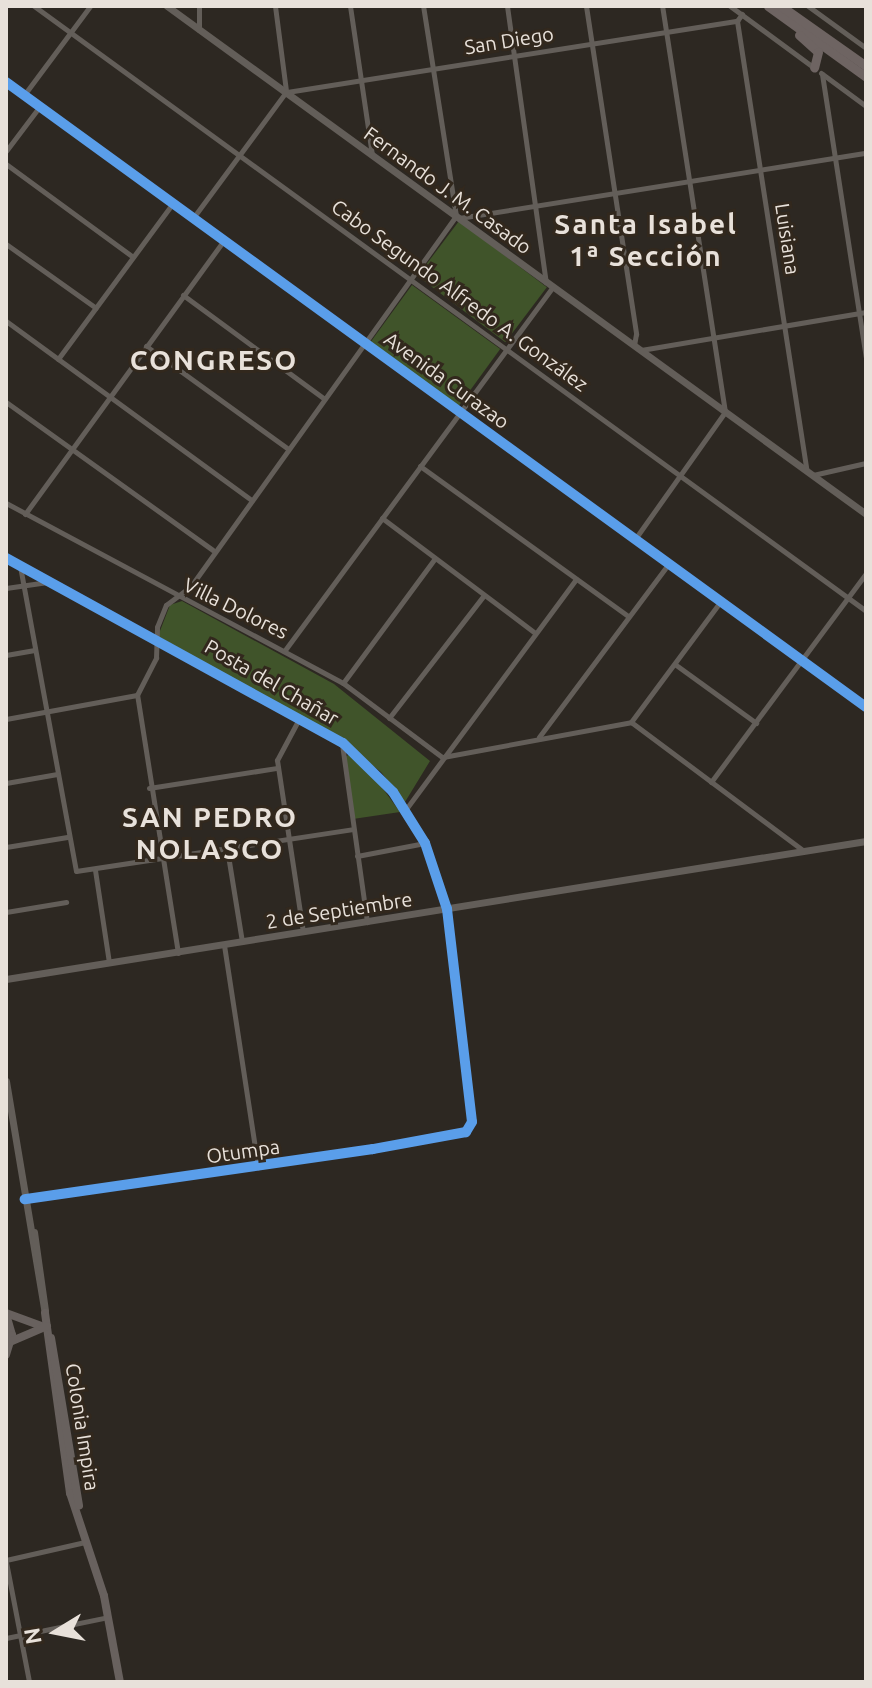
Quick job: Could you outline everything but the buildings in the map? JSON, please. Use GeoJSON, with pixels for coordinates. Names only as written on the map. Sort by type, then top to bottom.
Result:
{"type":"FeatureCollection","features":[{"type":"Feature","properties":{"kind":"main road"},"geometry":{"type":"LineString","coordinates":[[768,6],[866,77]]}},
{"type":"Feature","properties":{"kind":"main road"},"geometry":{"type":"LineString","coordinates":[[781,6],[866,66]]}},
{"type":"Feature","properties":{"kind":"main road"},"geometry":{"type":"LineString","coordinates":[[785,18],[818,52],[818,71]]}},
{"type":"Feature","properties":{"kind":"main road","name":"Colonia Impira"},"geometry":{"type":"LineString","coordinates":[[45,1313],[81,1527],[108,1617],[120,1682]]}},
{"type":"Feature","properties":{"kind":"main road"},"geometry":{"type":"LineString","coordinates":[[6,1314],[46,1329]]}},
{"type":"Feature","properties":{"kind":"main road"},"geometry":{"type":"LineString","coordinates":[[6,1314],[12,1341],[6,1355]]}},
{"type":"Feature","properties":{"kind":"main road"},"geometry":{"type":"LineString","coordinates":[[12,1341],[46,1329]]}},
{"type":"Feature","properties":{"kind":"street","name":"Cabo Segundo Alfredo A. González"},"geometry":{"type":"LineString","coordinates":[[34,6],[866,611]]}},
{"type":"Feature","properties":{"kind":"street"},"geometry":{"type":"LineString","coordinates":[[24,95],[90,6]]}},
{"type":"Feature","properties":{"kind":"street","name":"Fernando J. M. Casado"},"geometry":{"type":"LineString","coordinates":[[167,6],[866,514]]}},
{"type":"Feature","properties":{"kind":"street"},"geometry":{"type":"LineString","coordinates":[[199,6],[199,30]]}},
{"type":"Feature","properties":{"kind":"street"},"geometry":{"type":"LineString","coordinates":[[193,218],[286,92],[275,6]]}},
{"type":"Feature","properties":{"kind":"street"},"geometry":{"type":"LineString","coordinates":[[350,6],[372,155]]}},
{"type":"Feature","properties":{"kind":"street"},"geometry":{"type":"LineString","coordinates":[[423,6],[457,217]]}},
{"type":"Feature","properties":{"kind":"street"},"geometry":{"type":"LineString","coordinates":[[285,650],[506,349],[550,284],[507,6]]}},
{"type":"Feature","properties":{"kind":"street"},"geometry":{"type":"LineString","coordinates":[[586,6],[636,334],[633,345]]}},
{"type":"Feature","properties":{"kind":"street"},"geometry":{"type":"LineString","coordinates":[[635,539],[725,412],[662,6]]}},
{"type":"Feature","properties":{"kind":"street"},"geometry":{"type":"LineString","coordinates":[[730,6],[866,106]]}},
{"type":"Feature","properties":{"kind":"street"},"geometry":{"type":"LineString","coordinates":[[808,6],[866,48]]}},
{"type":"Feature","properties":{"kind":"street"},"geometry":{"type":"LineString","coordinates":[[737,21],[742,14]]}},
{"type":"Feature","properties":{"kind":"street","name":"San Diego"},"geometry":{"type":"LineString","coordinates":[[286,92],[737,21]]}},
{"type":"Feature","properties":{"kind":"street","name":"Luisiana"},"geometry":{"type":"LineString","coordinates":[[737,21],[809,473]]}},
{"type":"Feature","properties":{"kind":"street"},"geometry":{"type":"LineString","coordinates":[[818,71],[863,312],[866,357]]}},
{"type":"Feature","properties":{"kind":"street","name":"Avenida Curazao"},"geometry":{"type":"LineString","coordinates":[[6,82],[866,707]]}},
{"type":"Feature","properties":{"kind":"street"},"geometry":{"type":"LineString","coordinates":[[6,151],[40,106]]}},
{"type":"Feature","properties":{"kind":"street"},"geometry":{"type":"LineString","coordinates":[[178,953],[149,788],[137,695],[156,658],[157,638],[166,605],[191,586],[213,550],[457,217],[866,153]]}},
{"type":"Feature","properties":{"kind":"street"},"geometry":{"type":"LineString","coordinates":[[6,164],[133,257]]}},
{"type":"Feature","properties":{"kind":"street"},"geometry":{"type":"LineString","coordinates":[[58,359],[173,203]]}},
{"type":"Feature","properties":{"kind":"street"},"geometry":{"type":"LineString","coordinates":[[25,514],[224,240]]}},
{"type":"Feature","properties":{"kind":"street"},"geometry":{"type":"LineString","coordinates":[[6,244],[96,308]]}},
{"type":"Feature","properties":{"kind":"street"},"geometry":{"type":"LineString","coordinates":[[183,295],[323,398]]}},
{"type":"Feature","properties":{"kind":"street"},"geometry":{"type":"LineString","coordinates":[[641,350],[863,312]]}},
{"type":"Feature","properties":{"kind":"street"},"geometry":{"type":"LineString","coordinates":[[6,321],[250,499]]}},
{"type":"Feature","properties":{"kind":"street"},"geometry":{"type":"LineString","coordinates":[[146,346],[287,448]]}},
{"type":"Feature","properties":{"kind":"street"},"geometry":{"type":"LineString","coordinates":[[6,402],[213,550]]}},
{"type":"Feature","properties":{"kind":"street"},"geometry":{"type":"LineString","coordinates":[[809,473],[866,463]]}},
{"type":"Feature","properties":{"kind":"street"},"geometry":{"type":"LineString","coordinates":[[420,466],[628,616]]}},
{"type":"Feature","properties":{"kind":"street","name":"Villa Dolores"},"geometry":{"type":"LineString","coordinates":[[6,503],[343,683],[442,757]]}},
{"type":"Feature","properties":{"kind":"street"},"geometry":{"type":"LineString","coordinates":[[382,518],[535,633]]}},
{"type":"Feature","properties":{"kind":"street","name":"Posta del Chañar"},"geometry":{"type":"LineString","coordinates":[[6,558],[157,638],[343,743],[406,809],[425,843],[447,909],[472,1122],[466,1132]]}},
{"type":"Feature","properties":{"kind":"street"},"geometry":{"type":"LineString","coordinates":[[343,683],[435,558]]}},
{"type":"Feature","properties":{"kind":"street"},"geometry":{"type":"LineString","coordinates":[[539,737],[669,563]]}},
{"type":"Feature","properties":{"kind":"street"},"geometry":{"type":"LineString","coordinates":[[20,565],[67,837],[76,871],[353,829]]}},
{"type":"Feature","properties":{"kind":"street"},"geometry":{"type":"LineString","coordinates":[[711,782],[866,573]]}},
{"type":"Feature","properties":{"kind":"street"},"geometry":{"type":"LineString","coordinates":[[406,809],[576,579]]}},
{"type":"Feature","properties":{"kind":"street"},"geometry":{"type":"LineString","coordinates":[[6,588],[48,582]]}},
{"type":"Feature","properties":{"kind":"street"},"geometry":{"type":"LineString","coordinates":[[389,718],[484,595]]}},
{"type":"Feature","properties":{"kind":"street"},"geometry":{"type":"LineString","coordinates":[[442,757],[631,722],[721,601]]}},
{"type":"Feature","properties":{"kind":"street"},"geometry":{"type":"LineString","coordinates":[[6,655],[35,650]]}},
{"type":"Feature","properties":{"kind":"street"},"geometry":{"type":"LineString","coordinates":[[676,665],[756,723]]}},
{"type":"Feature","properties":{"kind":"street"},"geometry":{"type":"LineString","coordinates":[[6,719],[137,695]]}},
{"type":"Feature","properties":{"kind":"street"},"geometry":{"type":"LineString","coordinates":[[300,717],[277,768],[303,932]]}},
{"type":"Feature","properties":{"kind":"street"},"geometry":{"type":"LineString","coordinates":[[631,722],[803,850]]}},
{"type":"Feature","properties":{"kind":"street"},"geometry":{"type":"LineString","coordinates":[[343,743],[367,922]]}},
{"type":"Feature","properties":{"kind":"street"},"geometry":{"type":"LineString","coordinates":[[149,788],[277,768]]}},
{"type":"Feature","properties":{"kind":"street"},"geometry":{"type":"LineString","coordinates":[[6,783],[57,774]]}},
{"type":"Feature","properties":{"kind":"street"},"geometry":{"type":"LineString","coordinates":[[6,847],[67,837]]}},
{"type":"Feature","properties":{"kind":"street","name":"2 de Septiembre"},"geometry":{"type":"LineString","coordinates":[[6,979],[866,841]]}},
{"type":"Feature","properties":{"kind":"street"},"geometry":{"type":"LineString","coordinates":[[357,856],[425,843]]}},
{"type":"Feature","properties":{"kind":"street"},"geometry":{"type":"LineString","coordinates":[[227,849],[242,942]]}},
{"type":"Feature","properties":{"kind":"street"},"geometry":{"type":"LineString","coordinates":[[95,870],[109,964]]}},
{"type":"Feature","properties":{"kind":"street"},"geometry":{"type":"LineString","coordinates":[[6,912],[66,902]]}},
{"type":"Feature","properties":{"kind":"street"},"geometry":{"type":"LineString","coordinates":[[224,945],[258,1167]]}},
{"type":"Feature","properties":{"kind":"street","name":"Colonia Impira"},"geometry":{"type":"LineString","coordinates":[[6,1081],[45,1313]]}},
{"type":"Feature","properties":{"kind":"street","name":"Otumpa"},"geometry":{"type":"LineString","coordinates":[[25,1199],[258,1167],[466,1132]]}},
{"type":"Feature","properties":{"kind":"street"},"geometry":{"type":"LineString","coordinates":[[29,1682],[6,1561],[85,1542]]}},
{"type":"Feature","properties":{"kind":"street"},"geometry":{"type":"LineString","coordinates":[[6,1638],[108,1617]]}},
{"type":"Feature","properties":{"kind":"green space"},"geometry":{"type":"Polygon","coordinates":[[[459,221],[547,287],[505,342],[417,276],[459,221]]]}},
{"type":"Feature","properties":{"kind":"green space"},"geometry":{"type":"Polygon","coordinates":[[[412,285],[500,349],[458,407],[370,343],[412,285]]]}},
{"type":"Feature","properties":{"kind":"green space"},"geometry":{"type":"Polygon","coordinates":[[[182,601],[334,684],[430,761],[405,802],[381,772],[340,740],[158,636],[170,605],[182,601]]]}},
{"type":"Feature","properties":{"kind":"green space"},"geometry":{"type":"Polygon","coordinates":[[[350,754],[375,778],[400,812],[353,819],[345,757],[350,754]]]}},
{"type":"Feature","properties":{"kind":"cycle path"},"geometry":{"type":"LineString","coordinates":[[6,82],[866,707]]}},
{"type":"Feature","properties":{"kind":"cycle path"},"geometry":{"type":"LineString","coordinates":[[6,558],[343,743],[393,792],[425,843],[447,909],[472,1122],[466,1132],[373,1149],[25,1199]]}},
{"type":"Feature","properties":{"kind":"district","name":"Santa Isabel 1ª Sección"},"geometry":{"type":"Point","coordinates":[646,240]}},
{"type":"Feature","properties":{"kind":"district","name":"CONGRESO"},"geometry":{"type":"Point","coordinates":[214,360]}},
{"type":"Feature","properties":{"kind":"district","name":"SAN PEDRO NOLASCO"},"geometry":{"type":"Point","coordinates":[210,833]}}]}
